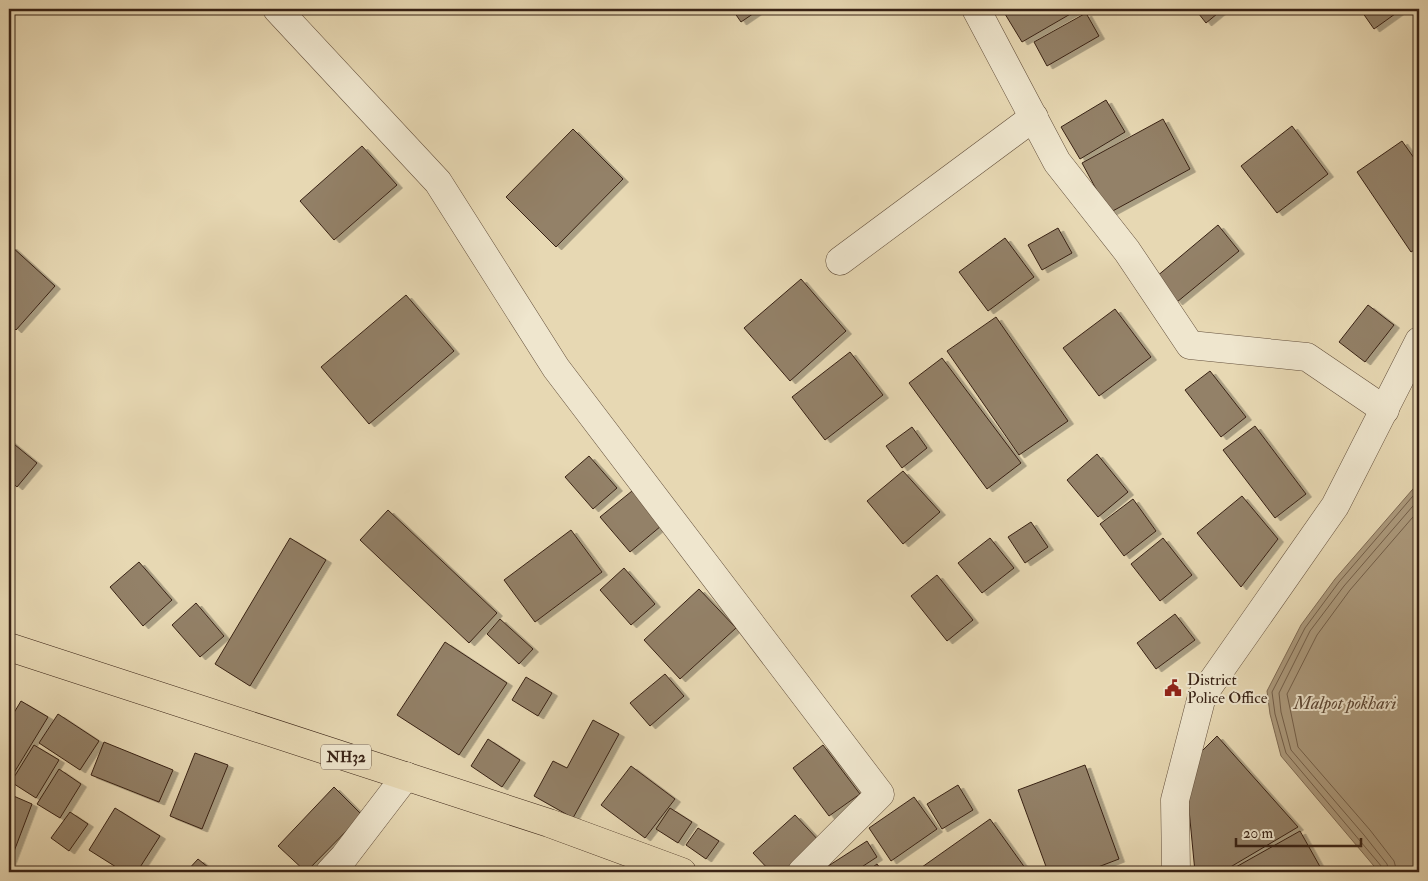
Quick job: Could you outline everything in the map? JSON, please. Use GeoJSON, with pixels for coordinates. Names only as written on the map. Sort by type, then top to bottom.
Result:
{"type":"FeatureCollection","features":[{"type":"Feature","properties":{"kind":"main road","name":"NH32"},"geometry":{"type":"LineString","coordinates":[[9,647],[549,823],[682,872]]}},
{"type":"Feature","properties":{"kind":"street"},"geometry":{"type":"LineString","coordinates":[[277,9],[438,182],[556,368],[880,794],[802,872]]}},
{"type":"Feature","properties":{"kind":"street"},"geometry":{"type":"LineString","coordinates":[[976,9],[1057,162],[1127,251],[1190,345],[1307,357],[1385,410]]}},
{"type":"Feature","properties":{"kind":"street"},"geometry":{"type":"LineString","coordinates":[[840,261],[1034,117]]}},
{"type":"Feature","properties":{"kind":"street"},"geometry":{"type":"LineString","coordinates":[[1176,872],[1175,800],[1202,696],[1334,506],[1419,341]]}},
{"type":"Feature","properties":{"kind":"street"},"geometry":{"type":"LineString","coordinates":[[330,872],[344,857],[406,776]]}},
{"type":"Feature","properties":{"kind":"water","name":"Malpot pokhari"},"geometry":{"type":"Polygon","coordinates":[[[1419,482],[1419,872],[1379,872],[1281,756],[1270,714],[1267,691],[1301,625],[1335,579],[1419,482]]]}},
{"type":"Feature","properties":{"kind":"building"},"geometry":{"type":"Polygon","coordinates":[[[732,9],[760,9],[741,22],[732,9]]]}},
{"type":"Feature","properties":{"kind":"building"},"geometry":{"type":"Polygon","coordinates":[[[1002,9],[1079,9],[1022,42],[1002,9]]]}},
{"type":"Feature","properties":{"kind":"building"},"geometry":{"type":"Polygon","coordinates":[[[1195,9],[1223,9],[1206,23],[1195,9]]]}},
{"type":"Feature","properties":{"kind":"building"},"geometry":{"type":"Polygon","coordinates":[[[1360,9],[1402,9],[1374,29],[1360,9]]]}},
{"type":"Feature","properties":{"kind":"building"},"geometry":{"type":"Polygon","coordinates":[[[1086,13],[1099,36],[1047,66],[1034,42],[1086,13]]]}},
{"type":"Feature","properties":{"kind":"building"},"geometry":{"type":"Polygon","coordinates":[[[1106,100],[1125,132],[1080,159],[1061,127],[1106,100]]]}},
{"type":"Feature","properties":{"kind":"building"},"geometry":{"type":"Polygon","coordinates":[[[1163,119],[1190,169],[1109,213],[1082,163],[1163,119]]]}},
{"type":"Feature","properties":{"kind":"building"},"geometry":{"type":"Polygon","coordinates":[[[1292,126],[1328,174],[1277,213],[1241,166],[1292,126]]]}},
{"type":"Feature","properties":{"kind":"building"},"geometry":{"type":"Polygon","coordinates":[[[573,129],[623,179],[556,247],[506,197],[573,129]]]}},
{"type":"Feature","properties":{"kind":"building"},"geometry":{"type":"Polygon","coordinates":[[[1402,141],[1419,165],[1419,247],[1411,252],[1357,172],[1402,141]]]}},
{"type":"Feature","properties":{"kind":"building"},"geometry":{"type":"Polygon","coordinates":[[[362,146],[397,185],[334,240],[300,201],[362,146]]]}},
{"type":"Feature","properties":{"kind":"building"},"geometry":{"type":"Polygon","coordinates":[[[1218,225],[1239,251],[1177,302],[1156,277],[1218,225]]]}},
{"type":"Feature","properties":{"kind":"building"},"geometry":{"type":"Polygon","coordinates":[[[1058,228],[1072,253],[1042,270],[1028,245],[1058,228]]]}},
{"type":"Feature","properties":{"kind":"building"},"geometry":{"type":"Polygon","coordinates":[[[1005,238],[1034,277],[988,311],[959,272],[1005,238]]]}},
{"type":"Feature","properties":{"kind":"building"},"geometry":{"type":"Polygon","coordinates":[[[11,246],[55,286],[16,330],[9,323],[9,249],[11,246]]]}},
{"type":"Feature","properties":{"kind":"building"},"geometry":{"type":"Polygon","coordinates":[[[801,279],[846,331],[790,381],[744,328],[801,279]]]}},
{"type":"Feature","properties":{"kind":"building"},"geometry":{"type":"Polygon","coordinates":[[[406,295],[454,351],[369,424],[321,367],[406,295]]]}},
{"type":"Feature","properties":{"kind":"building"},"geometry":{"type":"Polygon","coordinates":[[[1368,305],[1394,325],[1365,362],[1339,342],[1368,305]]]}},
{"type":"Feature","properties":{"kind":"building"},"geometry":{"type":"Polygon","coordinates":[[[1115,309],[1151,357],[1099,396],[1063,348],[1115,309]]]}},
{"type":"Feature","properties":{"kind":"building"},"geometry":{"type":"Polygon","coordinates":[[[996,317],[1068,421],[1019,455],[947,351],[996,317]]]}},
{"type":"Feature","properties":{"kind":"building"},"geometry":{"type":"Polygon","coordinates":[[[850,352],[883,395],[825,440],[792,397],[850,352]]]}},
{"type":"Feature","properties":{"kind":"building"},"geometry":{"type":"Polygon","coordinates":[[[942,358],[1021,463],[987,489],[909,383],[942,358]]]}},
{"type":"Feature","properties":{"kind":"building"},"geometry":{"type":"Polygon","coordinates":[[[1210,371],[1246,417],[1221,437],[1185,390],[1210,371]]]}},
{"type":"Feature","properties":{"kind":"building"},"geometry":{"type":"Polygon","coordinates":[[[1255,426],[1306,494],[1275,518],[1223,450],[1255,426]]]}},
{"type":"Feature","properties":{"kind":"building"},"geometry":{"type":"Polygon","coordinates":[[[912,427],[927,448],[902,468],[886,446],[912,427]]]}},
{"type":"Feature","properties":{"kind":"building"},"geometry":{"type":"Polygon","coordinates":[[[9,440],[37,463],[17,487],[9,480],[9,440]]]}},
{"type":"Feature","properties":{"kind":"building"},"geometry":{"type":"Polygon","coordinates":[[[1097,454],[1128,492],[1098,517],[1067,480],[1097,454]]]}},
{"type":"Feature","properties":{"kind":"building"},"geometry":{"type":"Polygon","coordinates":[[[589,456],[617,488],[593,509],[565,477],[589,456]]]}},
{"type":"Feature","properties":{"kind":"building"},"geometry":{"type":"Polygon","coordinates":[[[903,471],[940,512],[903,544],[867,501],[903,471]]]}},
{"type":"Feature","properties":{"kind":"building"},"geometry":{"type":"Polygon","coordinates":[[[632,491],[661,526],[630,552],[600,517],[632,491]]]}},
{"type":"Feature","properties":{"kind":"building"},"geometry":{"type":"Polygon","coordinates":[[[1242,496],[1278,539],[1241,587],[1197,533],[1242,496]]]}},
{"type":"Feature","properties":{"kind":"building"},"geometry":{"type":"Polygon","coordinates":[[[1133,499],[1156,531],[1124,556],[1100,524],[1133,499]]]}},
{"type":"Feature","properties":{"kind":"building"},"geometry":{"type":"Polygon","coordinates":[[[388,510],[497,613],[469,643],[360,540],[388,510]]]}},
{"type":"Feature","properties":{"kind":"building"},"geometry":{"type":"Polygon","coordinates":[[[1031,522],[1048,547],[1025,563],[1008,537],[1031,522]]]}},
{"type":"Feature","properties":{"kind":"building"},"geometry":{"type":"Polygon","coordinates":[[[571,530],[602,572],[535,622],[504,580],[571,530]]]}},
{"type":"Feature","properties":{"kind":"building"},"geometry":{"type":"Polygon","coordinates":[[[290,538],[326,560],[250,686],[215,664],[290,538]]]}},
{"type":"Feature","properties":{"kind":"building"},"geometry":{"type":"Polygon","coordinates":[[[990,538],[1014,568],[982,593],[958,563],[990,538]]]}},
{"type":"Feature","properties":{"kind":"building"},"geometry":{"type":"Polygon","coordinates":[[[1163,538],[1192,575],[1160,601],[1131,564],[1163,538]]]}},
{"type":"Feature","properties":{"kind":"building"},"geometry":{"type":"Polygon","coordinates":[[[139,562],[172,600],[143,626],[110,587],[139,562]]]}},
{"type":"Feature","properties":{"kind":"building"},"geometry":{"type":"Polygon","coordinates":[[[624,568],[655,604],[631,625],[600,590],[624,568]]]}},
{"type":"Feature","properties":{"kind":"building"},"geometry":{"type":"Polygon","coordinates":[[[937,575],[973,620],[947,641],[911,596],[937,575]]]}},
{"type":"Feature","properties":{"kind":"building"},"geometry":{"type":"Polygon","coordinates":[[[699,589],[736,628],[680,679],[644,640],[699,589]]]}},
{"type":"Feature","properties":{"kind":"building"},"geometry":{"type":"Polygon","coordinates":[[[196,603],[224,636],[200,657],[172,625],[196,603]]]}},
{"type":"Feature","properties":{"kind":"building"},"geometry":{"type":"Polygon","coordinates":[[[1175,614],[1195,640],[1156,669],[1137,643],[1175,614]]]}},
{"type":"Feature","properties":{"kind":"building"},"geometry":{"type":"Polygon","coordinates":[[[500,619],[533,649],[519,664],[487,634],[500,619]]]}},
{"type":"Feature","properties":{"kind":"building"},"geometry":{"type":"Polygon","coordinates":[[[445,642],[507,683],[459,755],[397,715],[445,642]]]}},
{"type":"Feature","properties":{"kind":"building"},"geometry":{"type":"Polygon","coordinates":[[[665,674],[684,696],[650,726],[630,703],[665,674]]]}},
{"type":"Feature","properties":{"kind":"building"},"geometry":{"type":"Polygon","coordinates":[[[526,677],[552,693],[538,716],[512,700],[526,677]]]}},
{"type":"Feature","properties":{"kind":"building"},"geometry":{"type":"Polygon","coordinates":[[[21,701],[48,717],[9,781],[9,721],[21,701]]]}},
{"type":"Feature","properties":{"kind":"building"},"geometry":{"type":"Polygon","coordinates":[[[58,714],[99,741],[80,770],[39,743],[58,714]]]}},
{"type":"Feature","properties":{"kind":"building"},"geometry":{"type":"Polygon","coordinates":[[[593,720],[619,734],[573,818],[534,796],[553,761],[567,768],[593,720]]]}},
{"type":"Feature","properties":{"kind":"building"},"geometry":{"type":"Polygon","coordinates":[[[1217,736],[1298,827],[1222,872],[1195,872],[1185,768],[1217,736]]]}},
{"type":"Feature","properties":{"kind":"building"},"geometry":{"type":"Polygon","coordinates":[[[488,739],[520,760],[502,787],[471,766],[488,739]]]}},
{"type":"Feature","properties":{"kind":"building"},"geometry":{"type":"Polygon","coordinates":[[[104,742],[173,770],[159,802],[91,775],[104,742]]]}},
{"type":"Feature","properties":{"kind":"building"},"geometry":{"type":"Polygon","coordinates":[[[34,745],[59,760],[36,798],[11,782],[34,745]]]}},
{"type":"Feature","properties":{"kind":"building"},"geometry":{"type":"Polygon","coordinates":[[[823,745],[860,794],[829,816],[793,768],[823,745]]]}},
{"type":"Feature","properties":{"kind":"building"},"geometry":{"type":"Polygon","coordinates":[[[195,753],[228,765],[202,829],[170,816],[195,753]]]}},
{"type":"Feature","properties":{"kind":"building"},"geometry":{"type":"Polygon","coordinates":[[[1085,765],[1119,859],[1085,872],[1048,872],[1018,790],[1085,765]]]}},
{"type":"Feature","properties":{"kind":"building"},"geometry":{"type":"Polygon","coordinates":[[[631,766],[675,799],[645,838],[601,805],[631,766]]]}},
{"type":"Feature","properties":{"kind":"building"},"geometry":{"type":"Polygon","coordinates":[[[59,769],[81,784],[60,818],[37,804],[59,769]]]}},
{"type":"Feature","properties":{"kind":"building"},"geometry":{"type":"Polygon","coordinates":[[[958,785],[973,810],[942,829],[927,804],[958,785]]]}},
{"type":"Feature","properties":{"kind":"building"},"geometry":{"type":"Polygon","coordinates":[[[334,787],[362,815],[306,872],[278,846],[334,787]]]}},
{"type":"Feature","properties":{"kind":"building"},"geometry":{"type":"Polygon","coordinates":[[[9,794],[32,804],[10,862],[9,862],[9,794]]]}},
{"type":"Feature","properties":{"kind":"building"},"geometry":{"type":"Polygon","coordinates":[[[914,797],[937,829],[891,861],[869,828],[914,797]]]}},
{"type":"Feature","properties":{"kind":"building"},"geometry":{"type":"Polygon","coordinates":[[[115,808],[160,836],[137,872],[124,872],[89,850],[115,808]]]}},
{"type":"Feature","properties":{"kind":"building"},"geometry":{"type":"Polygon","coordinates":[[[670,808],[692,822],[678,843],[656,829],[670,808]]]}},
{"type":"Feature","properties":{"kind":"building"},"geometry":{"type":"Polygon","coordinates":[[[70,812],[88,824],[69,851],[51,838],[70,812]]]}},
{"type":"Feature","properties":{"kind":"building"},"geometry":{"type":"Polygon","coordinates":[[[795,815],[820,842],[786,872],[771,872],[753,853],[795,815]]]}},
{"type":"Feature","properties":{"kind":"building"},"geometry":{"type":"Polygon","coordinates":[[[990,819],[1028,872],[915,872],[990,819]]]}},
{"type":"Feature","properties":{"kind":"building"},"geometry":{"type":"Polygon","coordinates":[[[698,828],[719,841],[706,859],[686,845],[698,828]]]}},
{"type":"Feature","properties":{"kind":"building"},"geometry":{"type":"Polygon","coordinates":[[[1300,831],[1323,872],[1227,872],[1300,831]]]}},
{"type":"Feature","properties":{"kind":"building"},"geometry":{"type":"Polygon","coordinates":[[[867,841],[877,857],[854,872],[827,872],[825,868],[867,841]]]}},
{"type":"Feature","properties":{"kind":"building"},"geometry":{"type":"Polygon","coordinates":[[[198,859],[214,872],[186,872],[198,859]]]}},
{"type":"Feature","properties":{"kind":"building"},"geometry":{"type":"Polygon","coordinates":[[[877,864],[883,872],[866,872],[877,864]]]}},
{"type":"Feature","properties":{"kind":"place","name":"District Police Office"},"geometry":{"type":"Point","coordinates":[1173,688]}}]}
